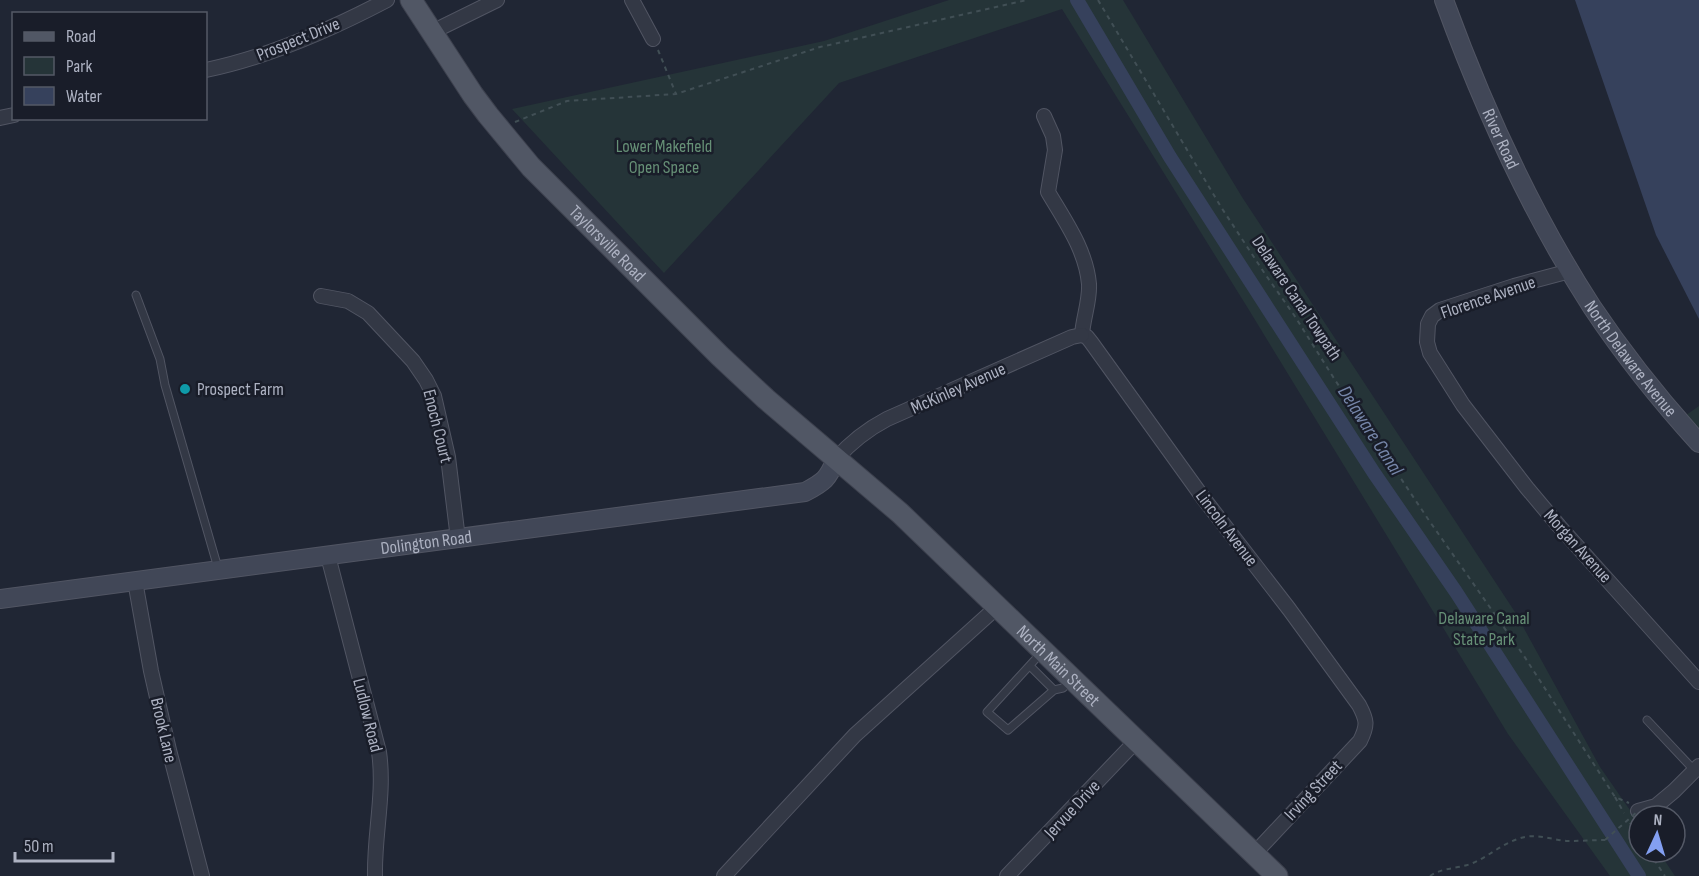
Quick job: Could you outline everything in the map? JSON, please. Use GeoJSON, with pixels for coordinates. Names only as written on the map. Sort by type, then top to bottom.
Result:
{"type":"FeatureCollection","features":[{"type":"Feature","properties":{"kind":"main road","name":"Taylorsville Road"},"geometry":{"type":"LineString","coordinates":[[411,0],[473,95],[531,167],[680,317],[766,399],[836,459]]}},
{"type":"Feature","properties":{"kind":"main road","name":"North Main Street"},"geometry":{"type":"LineString","coordinates":[[836,459],[900,513],[997,607],[1036,659],[1072,680],[1276,876]]}},
{"type":"Feature","properties":{"kind":"street","name":"Prospect Drive"},"geometry":{"type":"LineString","coordinates":[[207,70],[235,64],[284,47],[387,0]]}},
{"type":"Feature","properties":{"kind":"street"},"geometry":{"type":"LineString","coordinates":[[432,32],[496,0]]}},
{"type":"Feature","properties":{"kind":"street"},"geometry":{"type":"LineString","coordinates":[[632,0],[654,39]]}},
{"type":"Feature","properties":{"kind":"street","name":"River Road"},"geometry":{"type":"LineString","coordinates":[[1444,0],[1509,158],[1532,206],[1570,271]]}},
{"type":"Feature","properties":{"kind":"street"},"geometry":{"type":"LineString","coordinates":[[1044,116],[1053,136],[1055,150],[1048,192],[1077,243],[1083,257],[1089,284],[1082,332]]}},
{"type":"Feature","properties":{"kind":"street","name":"Florence Avenue"},"geometry":{"type":"LineString","coordinates":[[1462,405],[1430,353],[1426,332],[1432,316],[1440,310],[1570,271]]}},
{"type":"Feature","properties":{"kind":"street","name":"North Delaware Avenue"},"geometry":{"type":"LineString","coordinates":[[1570,271],[1593,309],[1625,354],[1664,405],[1699,443]]}},
{"type":"Feature","properties":{"kind":"street","name":"Enoch Court"},"geometry":{"type":"LineString","coordinates":[[321,296],[348,301],[368,313],[413,361],[426,380],[434,396],[448,457],[458,539]]}},
{"type":"Feature","properties":{"kind":"street","name":"McKinley Avenue"},"geometry":{"type":"LineString","coordinates":[[836,459],[857,438],[887,418],[1082,332]]}},
{"type":"Feature","properties":{"kind":"street","name":"Lincoln Avenue"},"geometry":{"type":"LineString","coordinates":[[1082,332],[1359,705],[1365,715],[1366,724]]}},
{"type":"Feature","properties":{"kind":"street","name":"Morgan Avenue"},"geometry":{"type":"LineString","coordinates":[[1462,405],[1527,488],[1699,682]]}},
{"type":"Feature","properties":{"kind":"street","name":"Dolington Road"},"geometry":{"type":"LineString","coordinates":[[0,599],[806,492],[829,477],[836,459]]}},
{"type":"Feature","properties":{"kind":"street","name":"Ludlow Road"},"geometry":{"type":"LineString","coordinates":[[328,556],[379,752],[382,773],[375,876]]}},
{"type":"Feature","properties":{"kind":"street","name":"Brook Lane"},"geometry":{"type":"LineString","coordinates":[[135,581],[153,683],[202,876]]}},
{"type":"Feature","properties":{"kind":"street"},"geometry":{"type":"LineString","coordinates":[[724,876],[855,735],[997,607]]}},
{"type":"Feature","properties":{"kind":"street","name":"Irving Street"},"geometry":{"type":"LineString","coordinates":[[1254,854],[1360,741],[1366,724]]}},
{"type":"Feature","properties":{"kind":"street","name":"Jervue Drive"},"geometry":{"type":"LineString","coordinates":[[1013,874],[1136,741]]}},
{"type":"Feature","properties":{"kind":"street"},"geometry":{"type":"LineString","coordinates":[[1658,804],[1697,768]]}},
{"type":"Feature","properties":{"kind":"lane"},"geometry":{"type":"LineString","coordinates":[[136,295],[160,359],[165,385],[218,570]]}},
{"type":"Feature","properties":{"kind":"lane"},"geometry":{"type":"LineString","coordinates":[[1054,690],[1036,659],[987,712],[1008,730],[1054,690],[1063,688],[1072,680]]}},
{"type":"Feature","properties":{"kind":"lane"},"geometry":{"type":"LineString","coordinates":[[1647,720],[1697,768]]}},
{"type":"Feature","properties":{"kind":"path"},"geometry":{"type":"LineString","coordinates":[[499,129],[567,101],[676,93],[820,47],[1027,0]]}},
{"type":"Feature","properties":{"kind":"path","name":"Delaware Canal Towpath"},"geometry":{"type":"LineString","coordinates":[[1098,0],[1221,207],[1264,274],[1294,315],[1428,519],[1524,656],[1615,797],[1630,804]]}},
{"type":"Feature","properties":{"kind":"path"},"geometry":{"type":"LineString","coordinates":[[654,39],[676,93]]}},
{"type":"Feature","properties":{"kind":"path"},"geometry":{"type":"LineString","coordinates":[[1430,876],[1436,871],[1474,863],[1510,842],[1527,836],[1568,841],[1605,840],[1627,821]]}},
{"type":"Feature","properties":{"kind":"green space"},"geometry":{"type":"Polygon","coordinates":[[[949,0],[1123,0],[1242,197],[1515,612],[1600,767],[1627,806],[1627,864],[1667,864],[1675,876],[1610,876],[1508,734],[1062,9],[839,83],[664,273],[512,109],[824,41],[949,0]]]}},
{"type":"Feature","properties":{"kind":"green space"},"geometry":{"type":"Polygon","coordinates":[[[1699,406],[1699,443],[1679,420],[1699,406]]]}},
{"type":"Feature","properties":{"kind":"water"},"geometry":{"type":"Polygon","coordinates":[[[1575,0],[1699,0],[1699,319],[1656,235],[1575,0]]]}},
{"type":"Feature","properties":{"kind":"waterway","name":"Delaware Canal"},"geometry":{"type":"LineString","coordinates":[[1077,0],[1170,157],[1374,473],[1456,592],[1639,876]]}},
{"type":"Feature","properties":{"kind":"place","name":"Prospect Farm"},"geometry":{"type":"Point","coordinates":[185,389]}},
{"type":"Feature","properties":{"kind":"park label","name":"Lower Makefield Open Space"},"geometry":{"type":"Point","coordinates":[664,156]}},
{"type":"Feature","properties":{"kind":"park label","name":"Delaware Canal State Park"},"geometry":{"type":"Point","coordinates":[1484,628]}}]}
